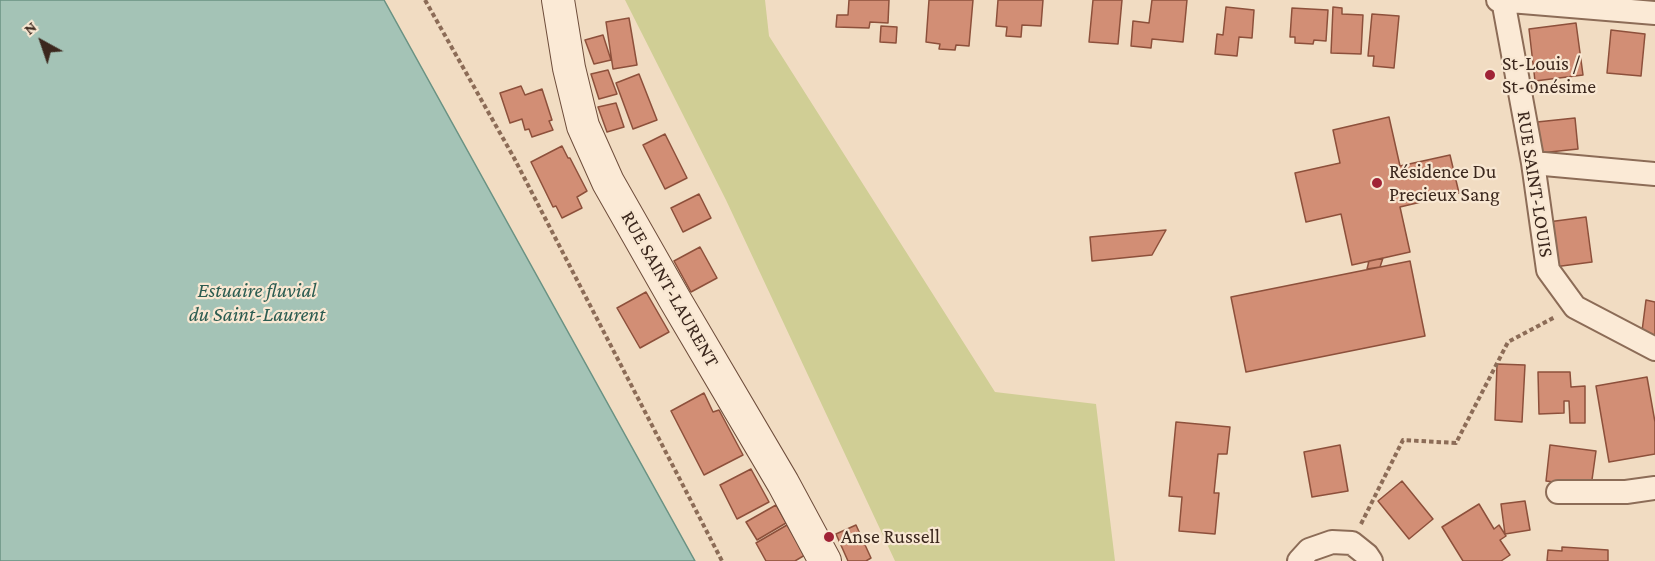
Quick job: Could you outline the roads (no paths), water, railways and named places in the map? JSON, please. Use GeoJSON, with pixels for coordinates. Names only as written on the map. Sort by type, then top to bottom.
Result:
{"type":"FeatureCollection","features":[{"type":"Feature","properties":{"kind":"street","name":"RUE SAINT-LAURENT"},"geometry":{"type":"LineString","coordinates":[[558,0],[569,68],[583,126],[608,182],[783,483],[825,561]]}},
{"type":"Feature","properties":{"kind":"street"},"geometry":{"type":"LineString","coordinates":[[1501,0],[1655,13]]}},
{"type":"Feature","properties":{"kind":"street","name":"RUE SAINT-LOUIS"},"geometry":{"type":"LineString","coordinates":[[1501,0],[1533,163],[1548,270],[1575,307],[1655,350]]}},
{"type":"Feature","properties":{"kind":"street"},"geometry":{"type":"LineString","coordinates":[[1533,163],[1655,174]]}},
{"type":"Feature","properties":{"kind":"street"},"geometry":{"type":"LineString","coordinates":[[1558,492],[1626,492],[1655,488]]}},
{"type":"Feature","properties":{"kind":"street"},"geometry":{"type":"LineString","coordinates":[[1299,561],[1308,550],[1332,542],[1352,543],[1371,561]]}},
{"type":"Feature","properties":{"kind":"water","name":"Estuaire fluvial du Saint-Laurent"},"geometry":{"type":"Polygon","coordinates":[[[0,0],[384,0],[695,561],[0,561],[0,0]]]}},
{"type":"Feature","properties":{"kind":"place","name":"St-Louis / St-Onésime"},"geometry":{"type":"Point","coordinates":[1490,75]}},
{"type":"Feature","properties":{"kind":"place","name":"Résidence Du Precieux Sang"},"geometry":{"type":"Point","coordinates":[1377,183]}},
{"type":"Feature","properties":{"kind":"place","name":"Anse Russell"},"geometry":{"type":"Point","coordinates":[829,537]}}]}
